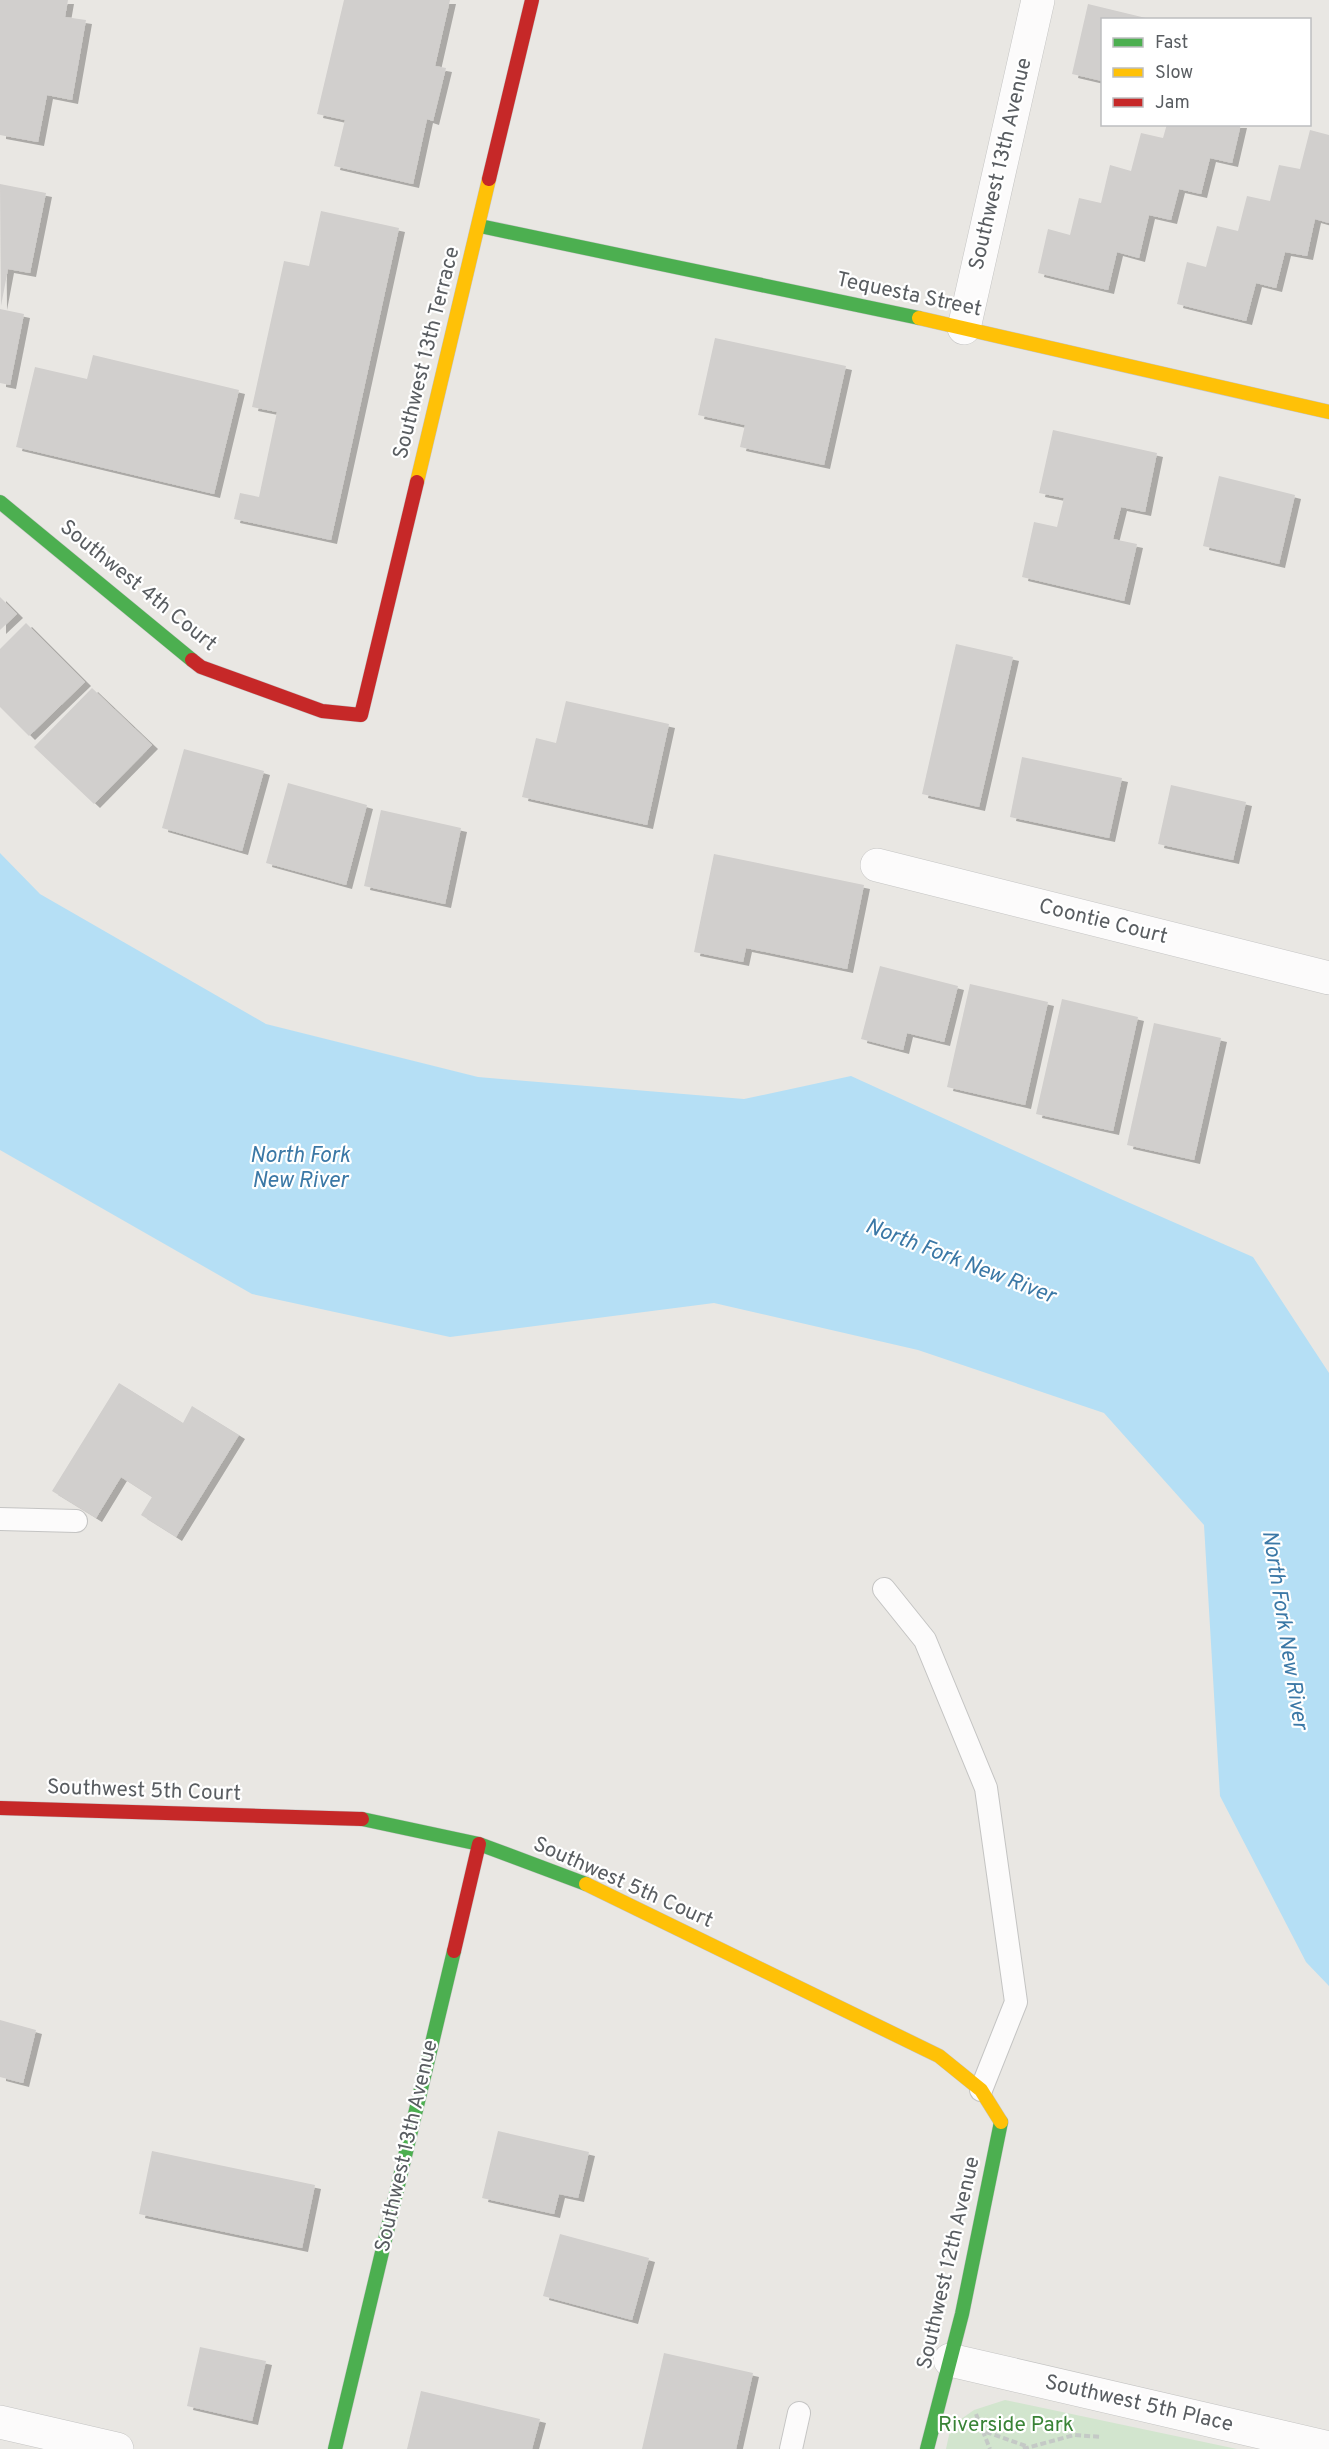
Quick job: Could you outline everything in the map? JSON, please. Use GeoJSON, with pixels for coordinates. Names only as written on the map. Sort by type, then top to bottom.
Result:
{"type":"FeatureCollection","features":[{"type":"Feature","properties":{"kind":"street","name":"Southwest 13th Terrace"},"geometry":{"type":"LineString","coordinates":[[361,715],[480,226],[532,0]]}},
{"type":"Feature","properties":{"kind":"street","name":"Southwest 13th Avenue"},"geometry":{"type":"LineString","coordinates":[[964,328],[1038,0]]}},
{"type":"Feature","properties":{"kind":"street","name":"Tequesta Street"},"geometry":{"type":"LineString","coordinates":[[480,226],[964,328],[1329,412]]}},
{"type":"Feature","properties":{"kind":"street","name":"Southwest 4th Court"},"geometry":{"type":"LineString","coordinates":[[0,502],[201,667],[322,711],[361,715]]}},
{"type":"Feature","properties":{"kind":"street","name":"Coontie Court"},"geometry":{"type":"LineString","coordinates":[[877,865],[1329,978]]}},
{"type":"Feature","properties":{"kind":"street","name":"Southwest 5th Court"},"geometry":{"type":"LineString","coordinates":[[0,1808],[366,1819],[479,1844],[585,1884],[939,2056],[981,2090]]}},
{"type":"Feature","properties":{"kind":"street","name":"Southwest 13th Avenue"},"geometry":{"type":"LineString","coordinates":[[335,2449],[479,1844]]}},
{"type":"Feature","properties":{"kind":"street","name":"Southwest 12th Avenue"},"geometry":{"type":"LineString","coordinates":[[927,2449],[950,2360],[1002,2124],[981,2090]]}},
{"type":"Feature","properties":{"kind":"street","name":"Southwest 5th Place"},"geometry":{"type":"LineString","coordinates":[[950,2360],[1329,2448]]}},
{"type":"Feature","properties":{"kind":"street"},"geometry":{"type":"LineString","coordinates":[[0,2422],[117,2449]]}},
{"type":"Feature","properties":{"kind":"lane"},"geometry":{"type":"LineString","coordinates":[[0,1519],[76,1521]]}},
{"type":"Feature","properties":{"kind":"lane"},"geometry":{"type":"LineString","coordinates":[[884,1589],[925,1640],[986,1788],[1016,2002],[981,2090]]}},
{"type":"Feature","properties":{"kind":"lane"},"geometry":{"type":"LineString","coordinates":[[791,2449],[799,2413]]}},
{"type":"Feature","properties":{"kind":"path"},"geometry":{"type":"LineString","coordinates":[[986,2432],[1025,2448],[1074,2434],[1105,2437]]}},
{"type":"Feature","properties":{"kind":"green space","name":"Riverside Park"},"geometry":{"type":"Polygon","coordinates":[[[1005,2400],[1237,2449],[946,2449],[951,2426],[974,2410],[1005,2400]]]}},
{"type":"Feature","properties":{"kind":"water","name":"North Fork New River"},"geometry":{"type":"Polygon","coordinates":[[[0,853],[40,894],[266,1024],[478,1077],[744,1099],[851,1076],[1253,1257],[1329,1373],[1329,1986],[1306,1962],[1220,1796],[1204,1525],[1104,1413],[918,1350],[714,1303],[450,1337],[252,1294],[0,1150],[0,853]]]}},
{"type":"Feature","properties":{"kind":"building"},"geometry":{"type":"Polygon","coordinates":[[[0,0],[68,0],[65,17],[86,20],[72,100],[47,95],[38,142],[0,135],[0,0]]]}},
{"type":"Feature","properties":{"kind":"building"},"geometry":{"type":"Polygon","coordinates":[[[344,0],[450,0],[435,66],[446,68],[433,121],[427,119],[413,184],[334,166],[345,120],[317,114],[344,0]]]}},
{"type":"Feature","properties":{"kind":"building"},"geometry":{"type":"Polygon","coordinates":[[[1088,4],[1146,18],[1101,18],[1101,81],[1072,74],[1088,4]]]}},
{"type":"Feature","properties":{"kind":"building"},"geometry":{"type":"Polygon","coordinates":[[[1166,126],[1241,126],[1232,163],[1210,158],[1201,194],[1179,189],[1171,220],[1149,215],[1139,258],[1117,252],[1108,290],[1038,273],[1048,229],[1070,235],[1079,198],[1101,203],[1110,165],[1131,171],[1141,133],[1163,138],[1166,126]]]}},
{"type":"Feature","properties":{"kind":"building"},"geometry":{"type":"Polygon","coordinates":[[[1310,130],[1329,135],[1329,223],[1315,219],[1307,256],[1285,252],[1276,288],[1256,283],[1246,321],[1177,304],[1187,262],[1206,267],[1217,226],[1238,231],[1247,196],[1270,201],[1279,165],[1300,169],[1310,130]]]}},
{"type":"Feature","properties":{"kind":"building"},"geometry":{"type":"Polygon","coordinates":[[[0,184],[46,193],[30,273],[8,269],[1,306],[0,184]]]}},
{"type":"Feature","properties":{"kind":"building"},"geometry":{"type":"Polygon","coordinates":[[[321,211],[399,228],[331,540],[234,519],[240,493],[259,497],[277,412],[252,407],[284,261],[309,266],[321,211]]]}},
{"type":"Feature","properties":{"kind":"building"},"geometry":{"type":"Polygon","coordinates":[[[0,309],[24,314],[10,385],[0,383],[0,309]]]}},
{"type":"Feature","properties":{"kind":"building"},"geometry":{"type":"Polygon","coordinates":[[[715,338],[846,366],[824,465],[740,447],[745,425],[698,415],[715,338]]]}},
{"type":"Feature","properties":{"kind":"building"},"geometry":{"type":"Polygon","coordinates":[[[93,355],[239,390],[214,494],[16,447],[35,367],[87,379],[93,355]]]}},
{"type":"Feature","properties":{"kind":"building"},"geometry":{"type":"Polygon","coordinates":[[[1053,430],[1157,453],[1145,512],[1121,507],[1113,539],[1137,544],[1124,601],[1022,577],[1034,522],[1057,527],[1064,498],[1039,493],[1053,430]]]}},
{"type":"Feature","properties":{"kind":"building"},"geometry":{"type":"Polygon","coordinates":[[[1219,476],[1295,495],[1279,564],[1203,546],[1219,476]]]}},
{"type":"Feature","properties":{"kind":"building"},"geometry":{"type":"Polygon","coordinates":[[[0,597],[17,614],[0,630],[0,597]]]}},
{"type":"Feature","properties":{"kind":"building"},"geometry":{"type":"Polygon","coordinates":[[[26,623],[85,682],[29,736],[0,707],[0,649],[26,623]]]}},
{"type":"Feature","properties":{"kind":"building"},"geometry":{"type":"Polygon","coordinates":[[[956,644],[1013,657],[979,807],[922,794],[956,644]]]}},
{"type":"Feature","properties":{"kind":"building"},"geometry":{"type":"Polygon","coordinates":[[[92,688],[152,745],[94,804],[34,747],[92,688]]]}},
{"type":"Feature","properties":{"kind":"building"},"geometry":{"type":"Polygon","coordinates":[[[566,701],[669,724],[647,825],[522,797],[536,738],[556,743],[566,701]]]}},
{"type":"Feature","properties":{"kind":"building"},"geometry":{"type":"Polygon","coordinates":[[[184,749],[264,771],[242,851],[162,828],[184,749]]]}},
{"type":"Feature","properties":{"kind":"building"},"geometry":{"type":"Polygon","coordinates":[[[1022,757],[1122,778],[1109,838],[1010,817],[1022,757]]]}},
{"type":"Feature","properties":{"kind":"building"},"geometry":{"type":"Polygon","coordinates":[[[288,783],[367,805],[346,885],[266,863],[288,783]]]}},
{"type":"Feature","properties":{"kind":"building"},"geometry":{"type":"Polygon","coordinates":[[[1171,785],[1246,802],[1233,860],[1158,844],[1171,785]]]}},
{"type":"Feature","properties":{"kind":"building"},"geometry":{"type":"Polygon","coordinates":[[[381,810],[461,828],[445,904],[364,886],[381,810]]]}},
{"type":"Feature","properties":{"kind":"building"},"geometry":{"type":"Polygon","coordinates":[[[714,854],[864,885],[847,969],[746,948],[743,962],[694,952],[714,854]]]}},
{"type":"Feature","properties":{"kind":"building"},"geometry":{"type":"Polygon","coordinates":[[[880,966],[958,986],[944,1042],[907,1033],[903,1050],[861,1039],[880,966]]]}},
{"type":"Feature","properties":{"kind":"building"},"geometry":{"type":"Polygon","coordinates":[[[970,984],[1048,1002],[1025,1105],[947,1087],[970,984]]]}},
{"type":"Feature","properties":{"kind":"building"},"geometry":{"type":"Polygon","coordinates":[[[1062,999],[1138,1017],[1113,1131],[1036,1114],[1062,999]]]}},
{"type":"Feature","properties":{"kind":"building"},"geometry":{"type":"Polygon","coordinates":[[[1154,1023],[1221,1038],[1194,1160],[1127,1145],[1154,1023]]]}},
{"type":"Feature","properties":{"kind":"building"},"geometry":{"type":"Polygon","coordinates":[[[119,1383],[183,1423],[192,1406],[239,1435],[176,1537],[141,1515],[152,1497],[121,1477],[96,1518],[52,1491],[119,1383]]]}},
{"type":"Feature","properties":{"kind":"building"},"geometry":{"type":"Polygon","coordinates":[[[0,2020],[36,2030],[23,2083],[0,2077],[0,2020]]]}},
{"type":"Feature","properties":{"kind":"building"},"geometry":{"type":"Polygon","coordinates":[[[498,2131],[589,2152],[578,2198],[559,2194],[554,2214],[482,2198],[498,2131]]]}},
{"type":"Feature","properties":{"kind":"building"},"geometry":{"type":"Polygon","coordinates":[[[152,2151],[315,2185],[302,2248],[139,2214],[152,2151]]]}},
{"type":"Feature","properties":{"kind":"building"},"geometry":{"type":"Polygon","coordinates":[[[560,2234],[649,2258],[632,2320],[543,2296],[560,2234]]]}},
{"type":"Feature","properties":{"kind":"building"},"geometry":{"type":"Polygon","coordinates":[[[200,2347],[266,2361],[252,2421],[187,2406],[200,2347]]]}},
{"type":"Feature","properties":{"kind":"building"},"geometry":{"type":"Polygon","coordinates":[[[664,2353],[753,2373],[736,2449],[642,2449],[664,2353]]]}},
{"type":"Feature","properties":{"kind":"building"},"geometry":{"type":"Polygon","coordinates":[[[421,2391],[540,2419],[532,2449],[407,2449],[421,2391]]]}},
{"type":"Feature","properties":{"kind":"traffic: fast"},"geometry":{"type":"LineString","coordinates":[[480,226],[919,318]]}},
{"type":"Feature","properties":{"kind":"traffic: fast"},"geometry":{"type":"LineString","coordinates":[[0,502],[192,660]]}},
{"type":"Feature","properties":{"kind":"traffic: fast"},"geometry":{"type":"LineString","coordinates":[[362,1819],[479,1844],[586,1884]]}},
{"type":"Feature","properties":{"kind":"traffic: fast"},"geometry":{"type":"LineString","coordinates":[[335,2449],[454,1951]]}},
{"type":"Feature","properties":{"kind":"traffic: fast"},"geometry":{"type":"LineString","coordinates":[[927,2449],[962,2314],[1001,2122]]}},
{"type":"Feature","properties":{"kind":"traffic: slow"},"geometry":{"type":"LineString","coordinates":[[417,482],[489,179]]}},
{"type":"Feature","properties":{"kind":"traffic: slow"},"geometry":{"type":"LineString","coordinates":[[919,318],[1329,412]]}},
{"type":"Feature","properties":{"kind":"traffic: slow"},"geometry":{"type":"LineString","coordinates":[[586,1884],[939,2056],[981,2090],[1001,2122]]}},
{"type":"Feature","properties":{"kind":"traffic: jam"},"geometry":{"type":"LineString","coordinates":[[489,179],[532,0]]}},
{"type":"Feature","properties":{"kind":"traffic: jam"},"geometry":{"type":"LineString","coordinates":[[192,660],[201,667],[322,711],[361,715],[417,482]]}},
{"type":"Feature","properties":{"kind":"traffic: jam"},"geometry":{"type":"LineString","coordinates":[[0,1808],[362,1819]]}},
{"type":"Feature","properties":{"kind":"traffic: jam"},"geometry":{"type":"LineString","coordinates":[[454,1951],[479,1844]]}}]}
